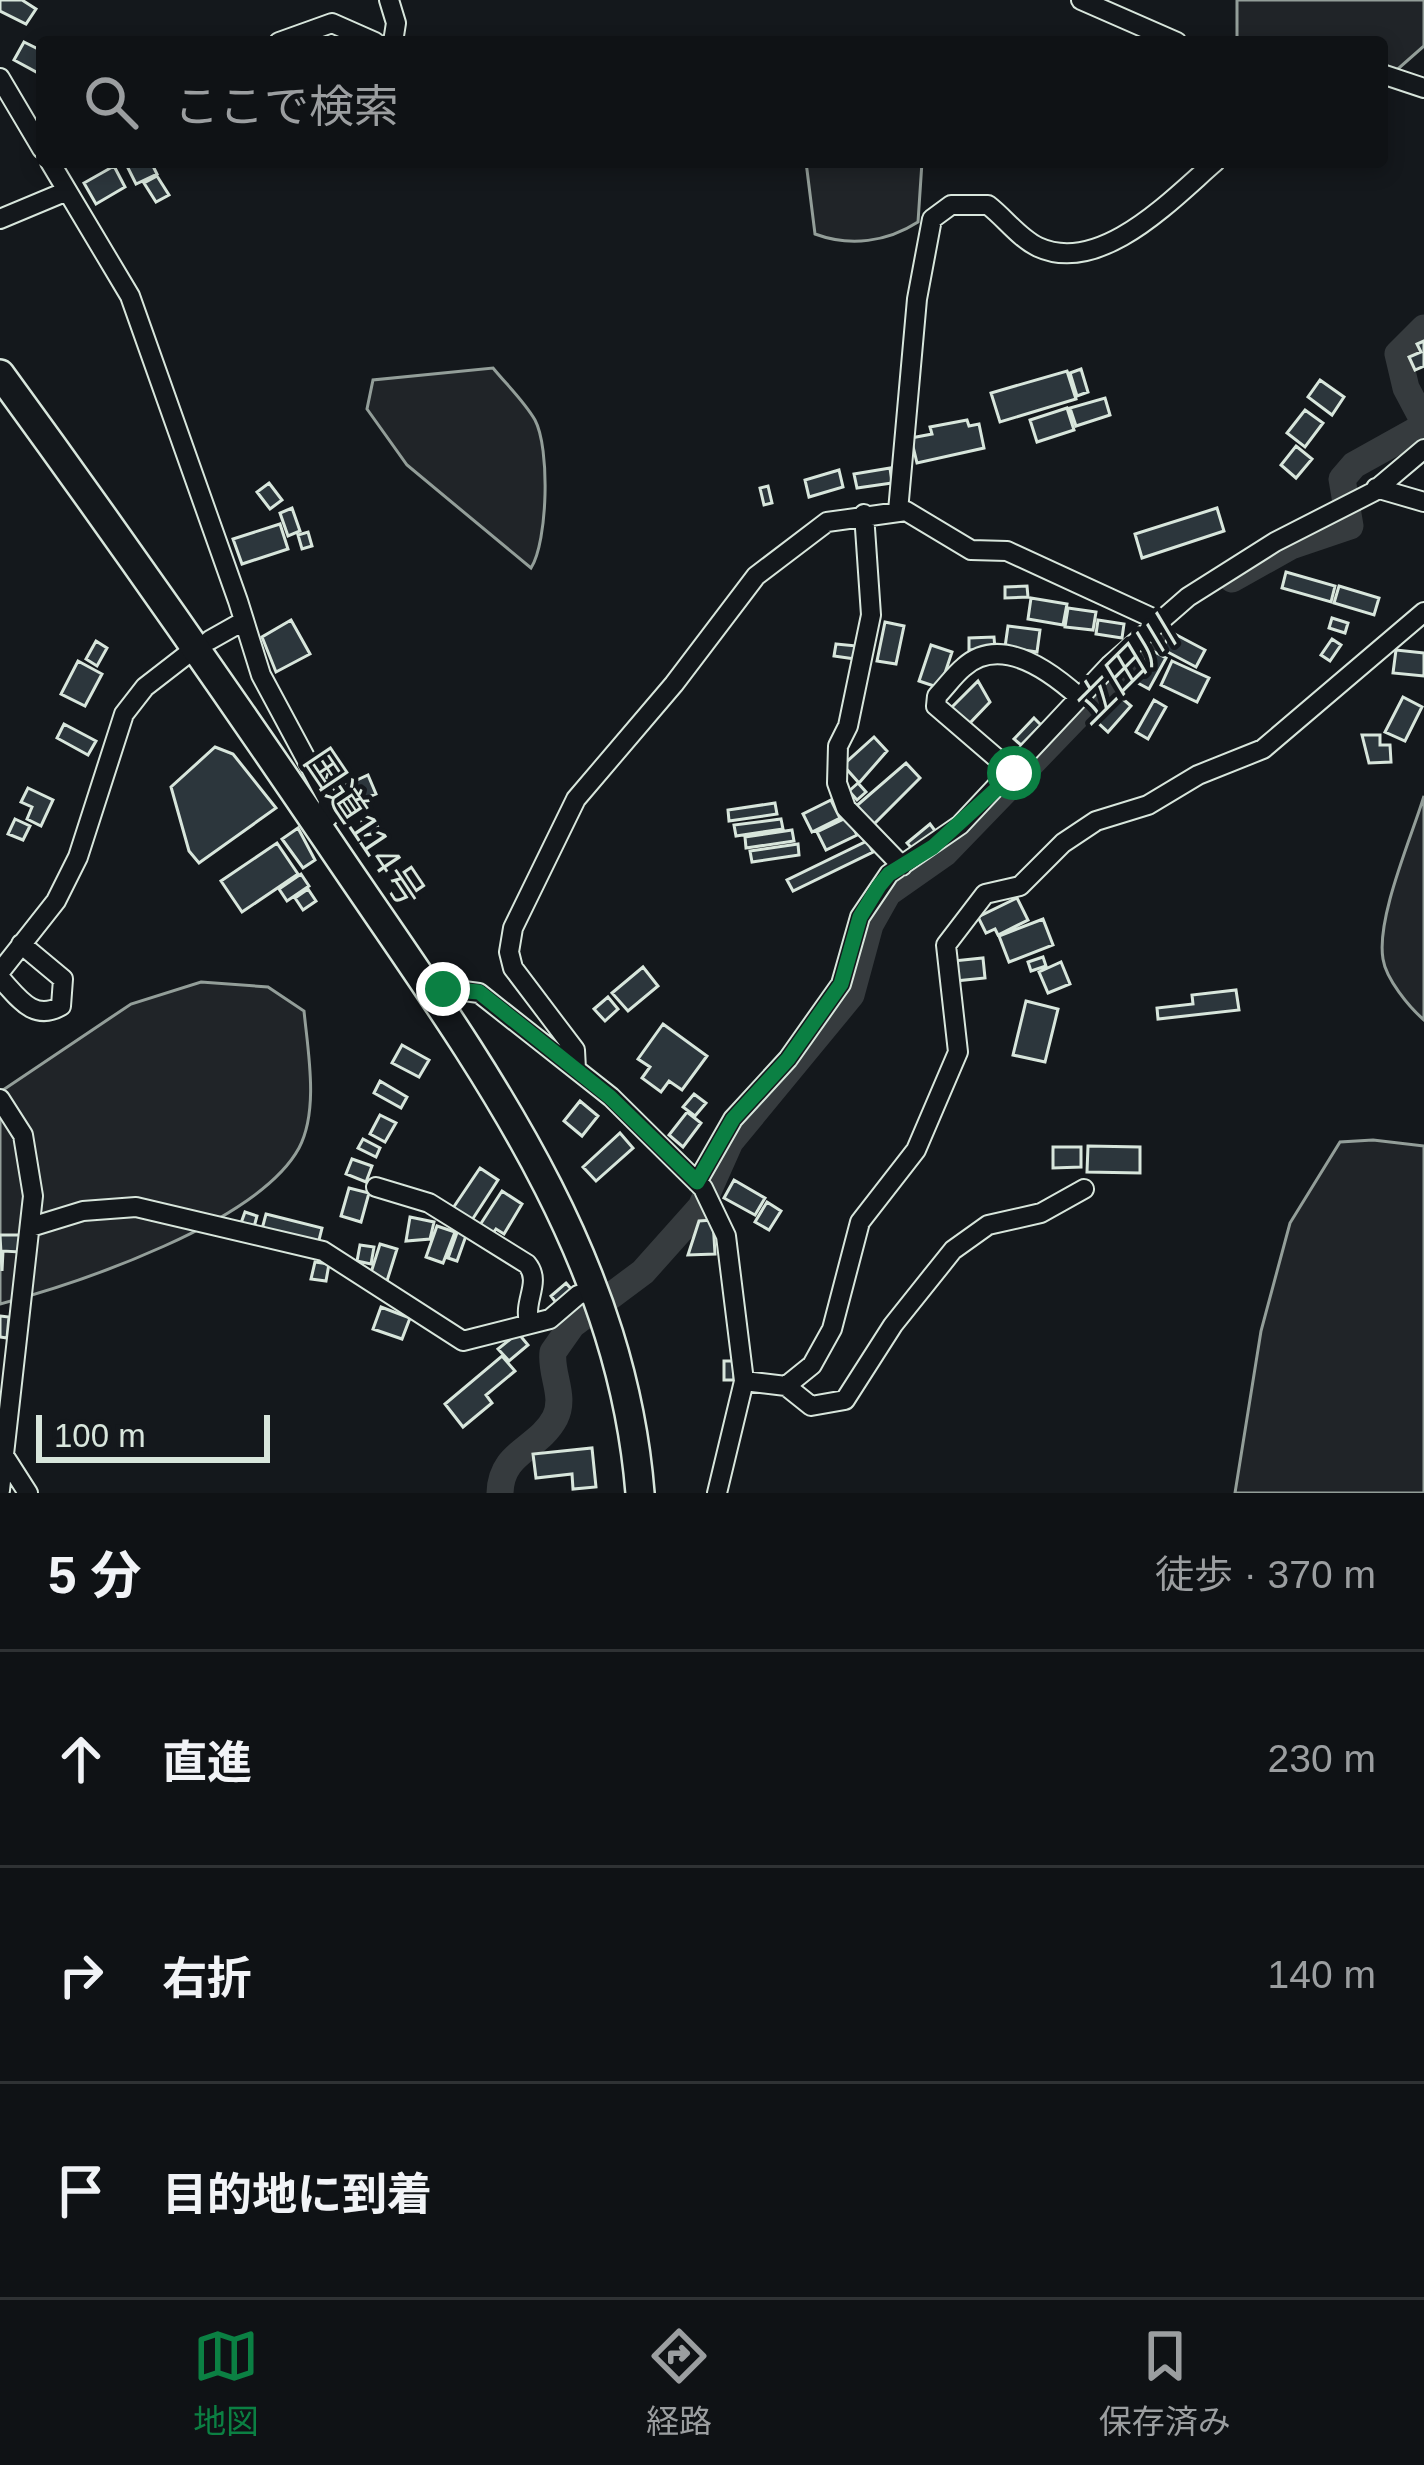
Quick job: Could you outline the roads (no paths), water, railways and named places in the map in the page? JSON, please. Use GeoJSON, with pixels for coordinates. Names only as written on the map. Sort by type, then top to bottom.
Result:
{"type":"FeatureCollection","features":[{"type":"Feature","properties":{"kind":"highway","name":"国道114号"},"geometry":{"type":"LineString","coordinates":[[0,374],[426,986],[504,1104],[560,1201],[597,1289],[630,1415],[640,1493]]}},
{"type":"Feature","properties":{"kind":"street"},"geometry":{"type":"LineString","coordinates":[[389,0],[396,23],[394,36]]}},
{"type":"Feature","properties":{"kind":"street"},"geometry":{"type":"LineString","coordinates":[[1081,0],[1163,36]]}},
{"type":"Feature","properties":{"kind":"street"},"geometry":{"type":"LineString","coordinates":[[296,36],[332,23],[361,36]]}},
{"type":"Feature","properties":{"kind":"street"},"geometry":{"type":"LineString","coordinates":[[1388,76],[1424,88]]}},
{"type":"Feature","properties":{"kind":"street"},"geometry":{"type":"LineString","coordinates":[[0,78],[36,139]]}},
{"type":"Feature","properties":{"kind":"street"},"geometry":{"type":"LineString","coordinates":[[54,168],[130,296],[261,675],[327,798],[330,815],[318,827]]}},
{"type":"Feature","properties":{"kind":"street"},"geometry":{"type":"LineString","coordinates":[[898,511],[917,299],[932,219],[951,205],[988,205],[1028,242],[1051,251],[1071,251],[1138,227],[1208,168]]}},
{"type":"Feature","properties":{"kind":"street"},"geometry":{"type":"LineString","coordinates":[[0,219],[67,191]]}},
{"type":"Feature","properties":{"kind":"street"},"geometry":{"type":"LineString","coordinates":[[697,1182],[733,1119],[788,1059],[841,984],[868,902],[902,866],[933,847],[1014,773],[1079,697],[1159,621],[1274,542],[1376,488],[1424,449]]}},
{"type":"Feature","properties":{"kind":"street"},"geometry":{"type":"LineString","coordinates":[[1376,488],[1424,502]]}},
{"type":"Feature","properties":{"kind":"street"},"geometry":{"type":"LineString","coordinates":[[863,514],[871,615],[848,726],[838,746],[837,782],[846,808],[902,866]]}},
{"type":"Feature","properties":{"kind":"street"},"geometry":{"type":"LineString","coordinates":[[576,1069],[575,1050],[513,968],[509,952],[513,928],[568,814],[756,576],[810,531],[863,514],[914,514],[971,550],[1007,551],[1159,621]]}},
{"type":"Feature","properties":{"kind":"street"},"geometry":{"type":"LineString","coordinates":[[786,1386],[803,1376],[825,1343],[860,1222],[916,1150],[958,1052],[946,945],[960,921],[985,894],[1020,886],[1036,875],[1063,843],[1096,821],[1148,805],[1198,775],[1263,748],[1424,612]]}},
{"type":"Feature","properties":{"kind":"street"},"geometry":{"type":"LineString","coordinates":[[210,640],[242,622]]}},
{"type":"Feature","properties":{"kind":"street"},"geometry":{"type":"LineString","coordinates":[[1014,773],[936,706],[937,696],[978,658],[1001,654],[1051,673],[1079,697]]}},
{"type":"Feature","properties":{"kind":"street"},"geometry":{"type":"LineString","coordinates":[[21,944],[63,979],[66,996],[50,1012],[31,1009],[0,975],[21,944],[56,901],[78,857],[124,714],[135,696],[184,656]]}},
{"type":"Feature","properties":{"kind":"street"},"geometry":{"type":"LineString","coordinates":[[426,986],[479,992],[576,1069],[697,1182],[726,1236],[744,1381],[717,1493]]}},
{"type":"Feature","properties":{"kind":"street"},"geometry":{"type":"LineString","coordinates":[[0,1099],[28,1151],[31,1226],[0,1490]]}},
{"type":"Feature","properties":{"kind":"street"},"geometry":{"type":"LineString","coordinates":[[376,1187],[429,1204],[527,1264],[534,1279],[526,1307],[529,1322]]}},
{"type":"Feature","properties":{"kind":"street"},"geometry":{"type":"LineString","coordinates":[[744,1381],[786,1386],[811,1406],[845,1400],[893,1325],[953,1250],[988,1225],[1041,1213],[1084,1189]]}},
{"type":"Feature","properties":{"kind":"street"},"geometry":{"type":"LineString","coordinates":[[31,1226],[83,1211],[146,1208],[322,1251],[457,1340],[483,1339],[550,1319],[578,1295],[597,1289]]}},
{"type":"Feature","properties":{"kind":"street"},"geometry":{"type":"LineString","coordinates":[[5,1457],[28,1493]]}},
{"type":"Feature","properties":{"kind":"waterway","name":"立田川"},"geometry":{"type":"LineString","coordinates":[[1424,328],[1398,354],[1406,388],[1424,422]]}},
{"type":"Feature","properties":{"kind":"waterway","name":"立田川"},"geometry":{"type":"LineString","coordinates":[[1232,579],[1291,546],[1350,526],[1342,479],[1354,465],[1424,426]]}},
{"type":"Feature","properties":{"kind":"waterway","name":"立田川"},"geometry":{"type":"LineString","coordinates":[[500,1493],[513,1459],[555,1418],[559,1402],[553,1352],[572,1325],[643,1272],[701,1207],[730,1142],[851,995],[870,925],[888,893],[945,853],[1153,637]]}}]}
